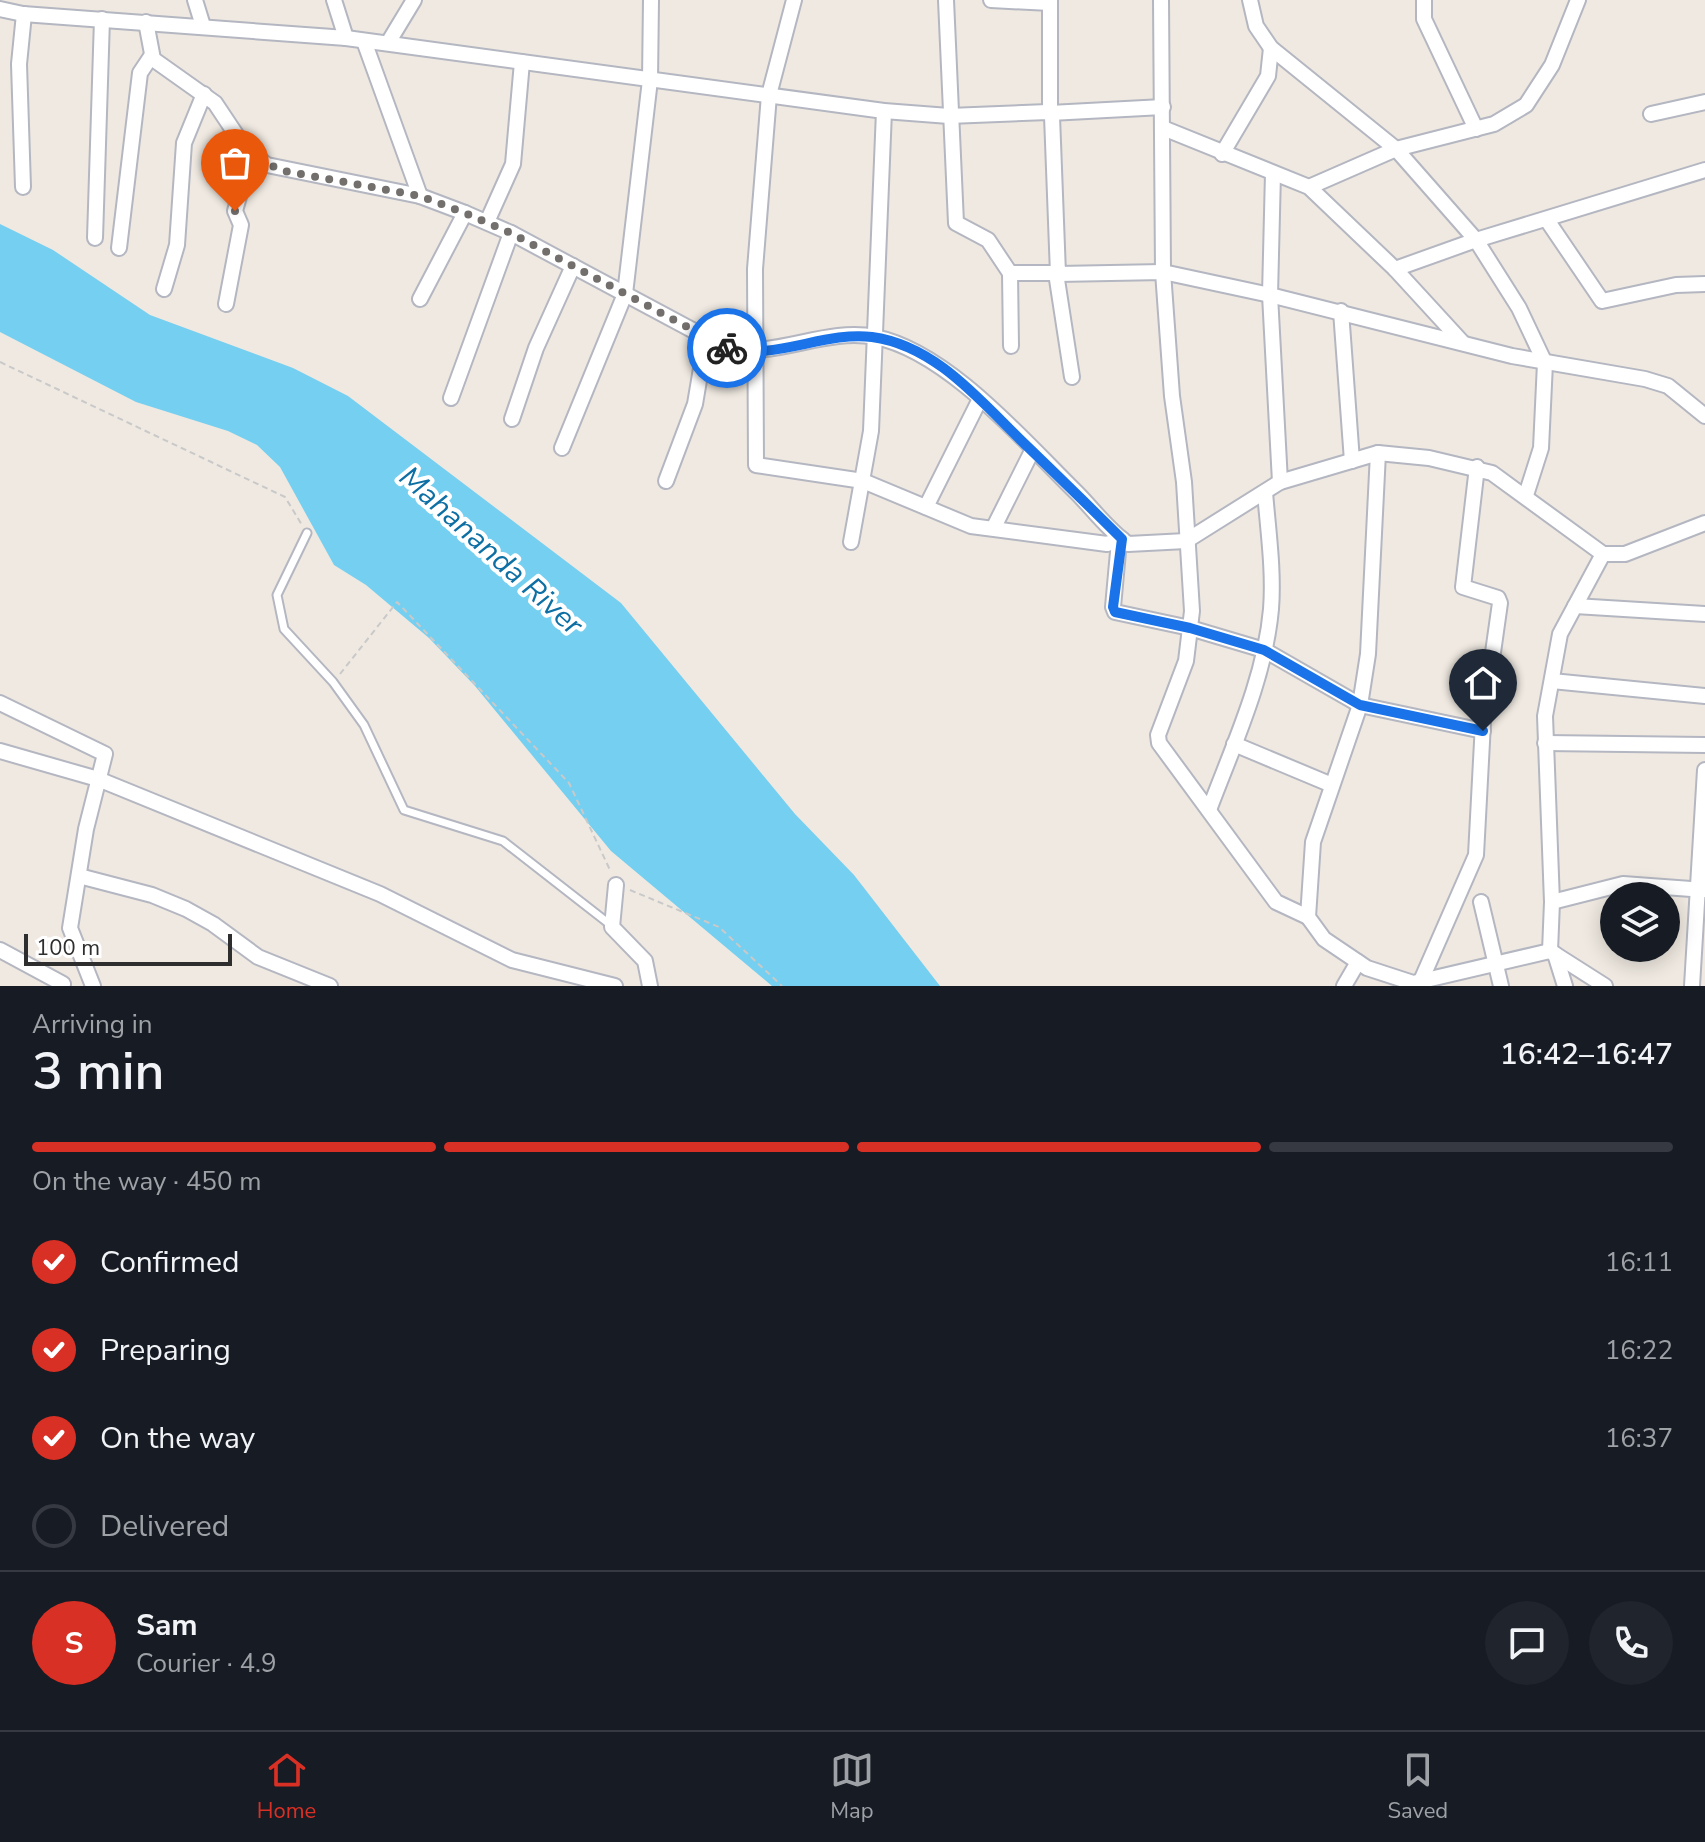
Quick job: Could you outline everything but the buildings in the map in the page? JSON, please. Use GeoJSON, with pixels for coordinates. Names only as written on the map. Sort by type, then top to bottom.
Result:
{"type":"FeatureCollection","features":[{"type":"Feature","properties":{"kind":"street"},"geometry":{"type":"LineString","coordinates":[[195,0],[203,26]]}},
{"type":"Feature","properties":{"kind":"street"},"geometry":{"type":"LineString","coordinates":[[334,0],[346,38]]}},
{"type":"Feature","properties":{"kind":"street"},"geometry":{"type":"LineString","coordinates":[[388,43],[414,0]]}},
{"type":"Feature","properties":{"kind":"street"},"geometry":{"type":"LineString","coordinates":[[562,448],[625,294],[650,80],[651,0]]}},
{"type":"Feature","properties":{"kind":"street"},"geometry":{"type":"LineString","coordinates":[[794,0],[769,95],[755,269],[756,465],[863,481],[971,526],[1107,544],[1120,540]]}},
{"type":"Feature","properties":{"kind":"street"},"geometry":{"type":"LineString","coordinates":[[946,0],[956,223],[988,240],[1010,273],[1011,346]]}},
{"type":"Feature","properties":{"kind":"street"},"geometry":{"type":"LineString","coordinates":[[991,0],[1050,2],[1050,113],[1056,273],[1072,377]]}},
{"type":"Feature","properties":{"kind":"street"},"geometry":{"type":"LineString","coordinates":[[1161,0],[1163,272],[1172,396],[1184,482],[1190,628],[1186,661],[1158,735],[1159,743],[1276,902],[1308,917],[1324,939],[1367,968],[1420,983],[1552,953],[1605,986]]}},
{"type":"Feature","properties":{"kind":"street"},"geometry":{"type":"LineString","coordinates":[[1250,0],[1256,26],[1271,48],[1396,149],[1476,240],[1519,308],[1545,363],[1541,448],[1526,495]]}},
{"type":"Feature","properties":{"kind":"street"},"geometry":{"type":"LineString","coordinates":[[1424,0],[1424,19],[1476,129]]}},
{"type":"Feature","properties":{"kind":"street"},"geometry":{"type":"LineString","coordinates":[[1309,187],[1396,149],[1476,129],[1526,105],[1552,65],[1578,0]]}},
{"type":"Feature","properties":{"kind":"street"},"geometry":{"type":"LineString","coordinates":[[0,9],[346,38],[884,111],[949,116],[1163,107]]}},
{"type":"Feature","properties":{"kind":"street"},"geometry":{"type":"LineString","coordinates":[[23,187],[19,64],[28,10]]}},
{"type":"Feature","properties":{"kind":"street"},"geometry":{"type":"LineString","coordinates":[[95,238],[102,19]]}},
{"type":"Feature","properties":{"kind":"street"},"geometry":{"type":"LineString","coordinates":[[146,22],[152,55],[219,108],[251,153],[279,170],[420,196],[465,213],[511,233],[706,339],[743,352],[807,342],[874,337],[945,368],[980,399],[1120,540],[1133,544],[1186,541],[1280,482],[1378,453],[1477,467],[1505,479],[1603,554],[1625,554],[1705,523]]}},
{"type":"Feature","properties":{"kind":"street"},"geometry":{"type":"LineString","coordinates":[[364,41],[420,196]]}},
{"type":"Feature","properties":{"kind":"street"},"geometry":{"type":"LineString","coordinates":[[1222,154],[1268,76],[1271,48]]}},
{"type":"Feature","properties":{"kind":"street"},"geometry":{"type":"LineString","coordinates":[[119,248],[140,73],[152,55]]}},
{"type":"Feature","properties":{"kind":"street"},"geometry":{"type":"LineString","coordinates":[[487,222],[513,164],[522,62]]}},
{"type":"Feature","properties":{"kind":"street"},"geometry":{"type":"LineString","coordinates":[[164,289],[177,245],[184,143],[204,94]]}},
{"type":"Feature","properties":{"kind":"street"},"geometry":{"type":"LineString","coordinates":[[1651,114],[1705,102]]}},
{"type":"Feature","properties":{"kind":"street"},"geometry":{"type":"LineString","coordinates":[[851,542],[871,431],[884,111]]}},
{"type":"Feature","properties":{"kind":"street"},"geometry":{"type":"LineString","coordinates":[[1163,128],[1309,187],[1395,269],[1463,343]]}},
{"type":"Feature","properties":{"kind":"street"},"geometry":{"type":"LineString","coordinates":[[226,304],[241,225],[235,211],[251,153]]}},
{"type":"Feature","properties":{"kind":"street"},"geometry":{"type":"LineString","coordinates":[[1395,269],[1476,240],[1705,170]]}},
{"type":"Feature","properties":{"kind":"street"},"geometry":{"type":"LineString","coordinates":[[1273,173],[1270,295],[1280,482]]}},
{"type":"Feature","properties":{"kind":"street"},"geometry":{"type":"LineString","coordinates":[[420,299],[465,213]]}},
{"type":"Feature","properties":{"kind":"street"},"geometry":{"type":"LineString","coordinates":[[1547,220],[1602,301],[1676,285],[1705,284]]}},
{"type":"Feature","properties":{"kind":"street"},"geometry":{"type":"LineString","coordinates":[[451,398],[511,233]]}},
{"type":"Feature","properties":{"kind":"street"},"geometry":{"type":"LineString","coordinates":[[512,419],[536,348],[573,266]]}},
{"type":"Feature","properties":{"kind":"street"},"geometry":{"type":"LineString","coordinates":[[1010,273],[1163,272],[1341,311],[1545,363],[1615,373],[1668,386],[1705,416]]}},
{"type":"Feature","properties":{"kind":"street"},"geometry":{"type":"LineString","coordinates":[[1341,311],[1352,461]]}},
{"type":"Feature","properties":{"kind":"street"},"geometry":{"type":"LineString","coordinates":[[666,481],[695,404],[706,339]]}},
{"type":"Feature","properties":{"kind":"street"},"geometry":{"type":"LineString","coordinates":[[926,507],[980,399]]}},
{"type":"Feature","properties":{"kind":"street"},"geometry":{"type":"LineString","coordinates":[[994,527],[1032,451]]}},
{"type":"Feature","properties":{"kind":"street"},"geometry":{"type":"LineString","coordinates":[[1308,917],[1313,842],[1360,705],[1374,578],[1378,453]]}},
{"type":"Feature","properties":{"kind":"street"},"geometry":{"type":"LineString","coordinates":[[1420,983],[1475,859],[1483,731],[1500,601],[1462,585],[1477,467]]}},
{"type":"Feature","properties":{"kind":"street"},"geometry":{"type":"LineString","coordinates":[[1209,810],[1264,650],[1272,594],[1265,492]]}},
{"type":"Feature","properties":{"kind":"street"},"geometry":{"type":"LineString","coordinates":[[1120,540],[1114,611],[1190,628],[1264,650],[1360,705],[1483,731]]}},
{"type":"Feature","properties":{"kind":"street"},"geometry":{"type":"LineString","coordinates":[[1565,986],[1552,953],[1545,743],[1560,634],[1603,554]]}},
{"type":"Feature","properties":{"kind":"street"},"geometry":{"type":"LineString","coordinates":[[1575,606],[1705,614]]}},
{"type":"Feature","properties":{"kind":"street"},"geometry":{"type":"LineString","coordinates":[[1552,681],[1705,696]]}},
{"type":"Feature","properties":{"kind":"street"},"geometry":{"type":"LineString","coordinates":[[0,703],[104,753],[79,876],[71,936],[93,986]]}},
{"type":"Feature","properties":{"kind":"street"},"geometry":{"type":"LineString","coordinates":[[1545,743],[1705,745]]}},
{"type":"Feature","properties":{"kind":"street"},"geometry":{"type":"LineString","coordinates":[[1234,744],[1332,785]]}},
{"type":"Feature","properties":{"kind":"street"},"geometry":{"type":"LineString","coordinates":[[0,751],[98,779],[380,894],[512,960],[615,986]]}},
{"type":"Feature","properties":{"kind":"street"},"geometry":{"type":"LineString","coordinates":[[1692,986],[1705,770]]}},
{"type":"Feature","properties":{"kind":"street"},"geometry":{"type":"LineString","coordinates":[[79,876],[152,895],[186,909],[213,924],[258,957],[321,985]]}},
{"type":"Feature","properties":{"kind":"street"},"geometry":{"type":"LineString","coordinates":[[1552,902],[1623,884],[1700,890]]}},
{"type":"Feature","properties":{"kind":"street"},"geometry":{"type":"LineString","coordinates":[[616,885],[612,927],[645,961],[650,986]]}},
{"type":"Feature","properties":{"kind":"street"},"geometry":{"type":"LineString","coordinates":[[1481,902],[1501,986]]}},
{"type":"Feature","properties":{"kind":"street"},"geometry":{"type":"LineString","coordinates":[[0,950],[63,984]]}},
{"type":"Feature","properties":{"kind":"street"},"geometry":{"type":"LineString","coordinates":[[1344,986],[1358,962]]}},
{"type":"Feature","properties":{"kind":"lane"},"geometry":{"type":"LineString","coordinates":[[307,533],[277,595],[284,629],[333,682],[364,725],[404,810],[503,841],[612,927]]}},
{"type":"Feature","properties":{"kind":"path"},"geometry":{"type":"LineString","coordinates":[[0,362],[285,497],[307,533]]}},
{"type":"Feature","properties":{"kind":"path"},"geometry":{"type":"LineString","coordinates":[[333,682],[397,602],[569,783],[616,885],[719,927],[782,986]]}},
{"type":"Feature","properties":{"kind":"water","name":"Mahananda River"},"geometry":{"type":"Polygon","coordinates":[[[0,224],[53,250],[150,315],[293,368],[348,396],[621,603],[795,814],[854,875],[940,986],[772,986],[611,851],[475,686],[429,638],[366,585],[334,565],[280,467],[257,445],[228,431],[136,402],[0,332],[0,224]]]}},
{"type":"Feature","properties":{"kind":"way so far"},"geometry":{"type":"LineString","coordinates":[[235,211],[251,153],[279,170],[420,196],[511,233],[727,348]]}},
{"type":"Feature","properties":{"kind":"route"},"geometry":{"type":"LineString","coordinates":[[727,348],[756,352],[828,339],[874,337],[924,356],[945,368],[980,399],[1122,539],[1119,541],[1115,612],[1190,628],[1264,650],[1360,705],[1483,731]]}}]}
